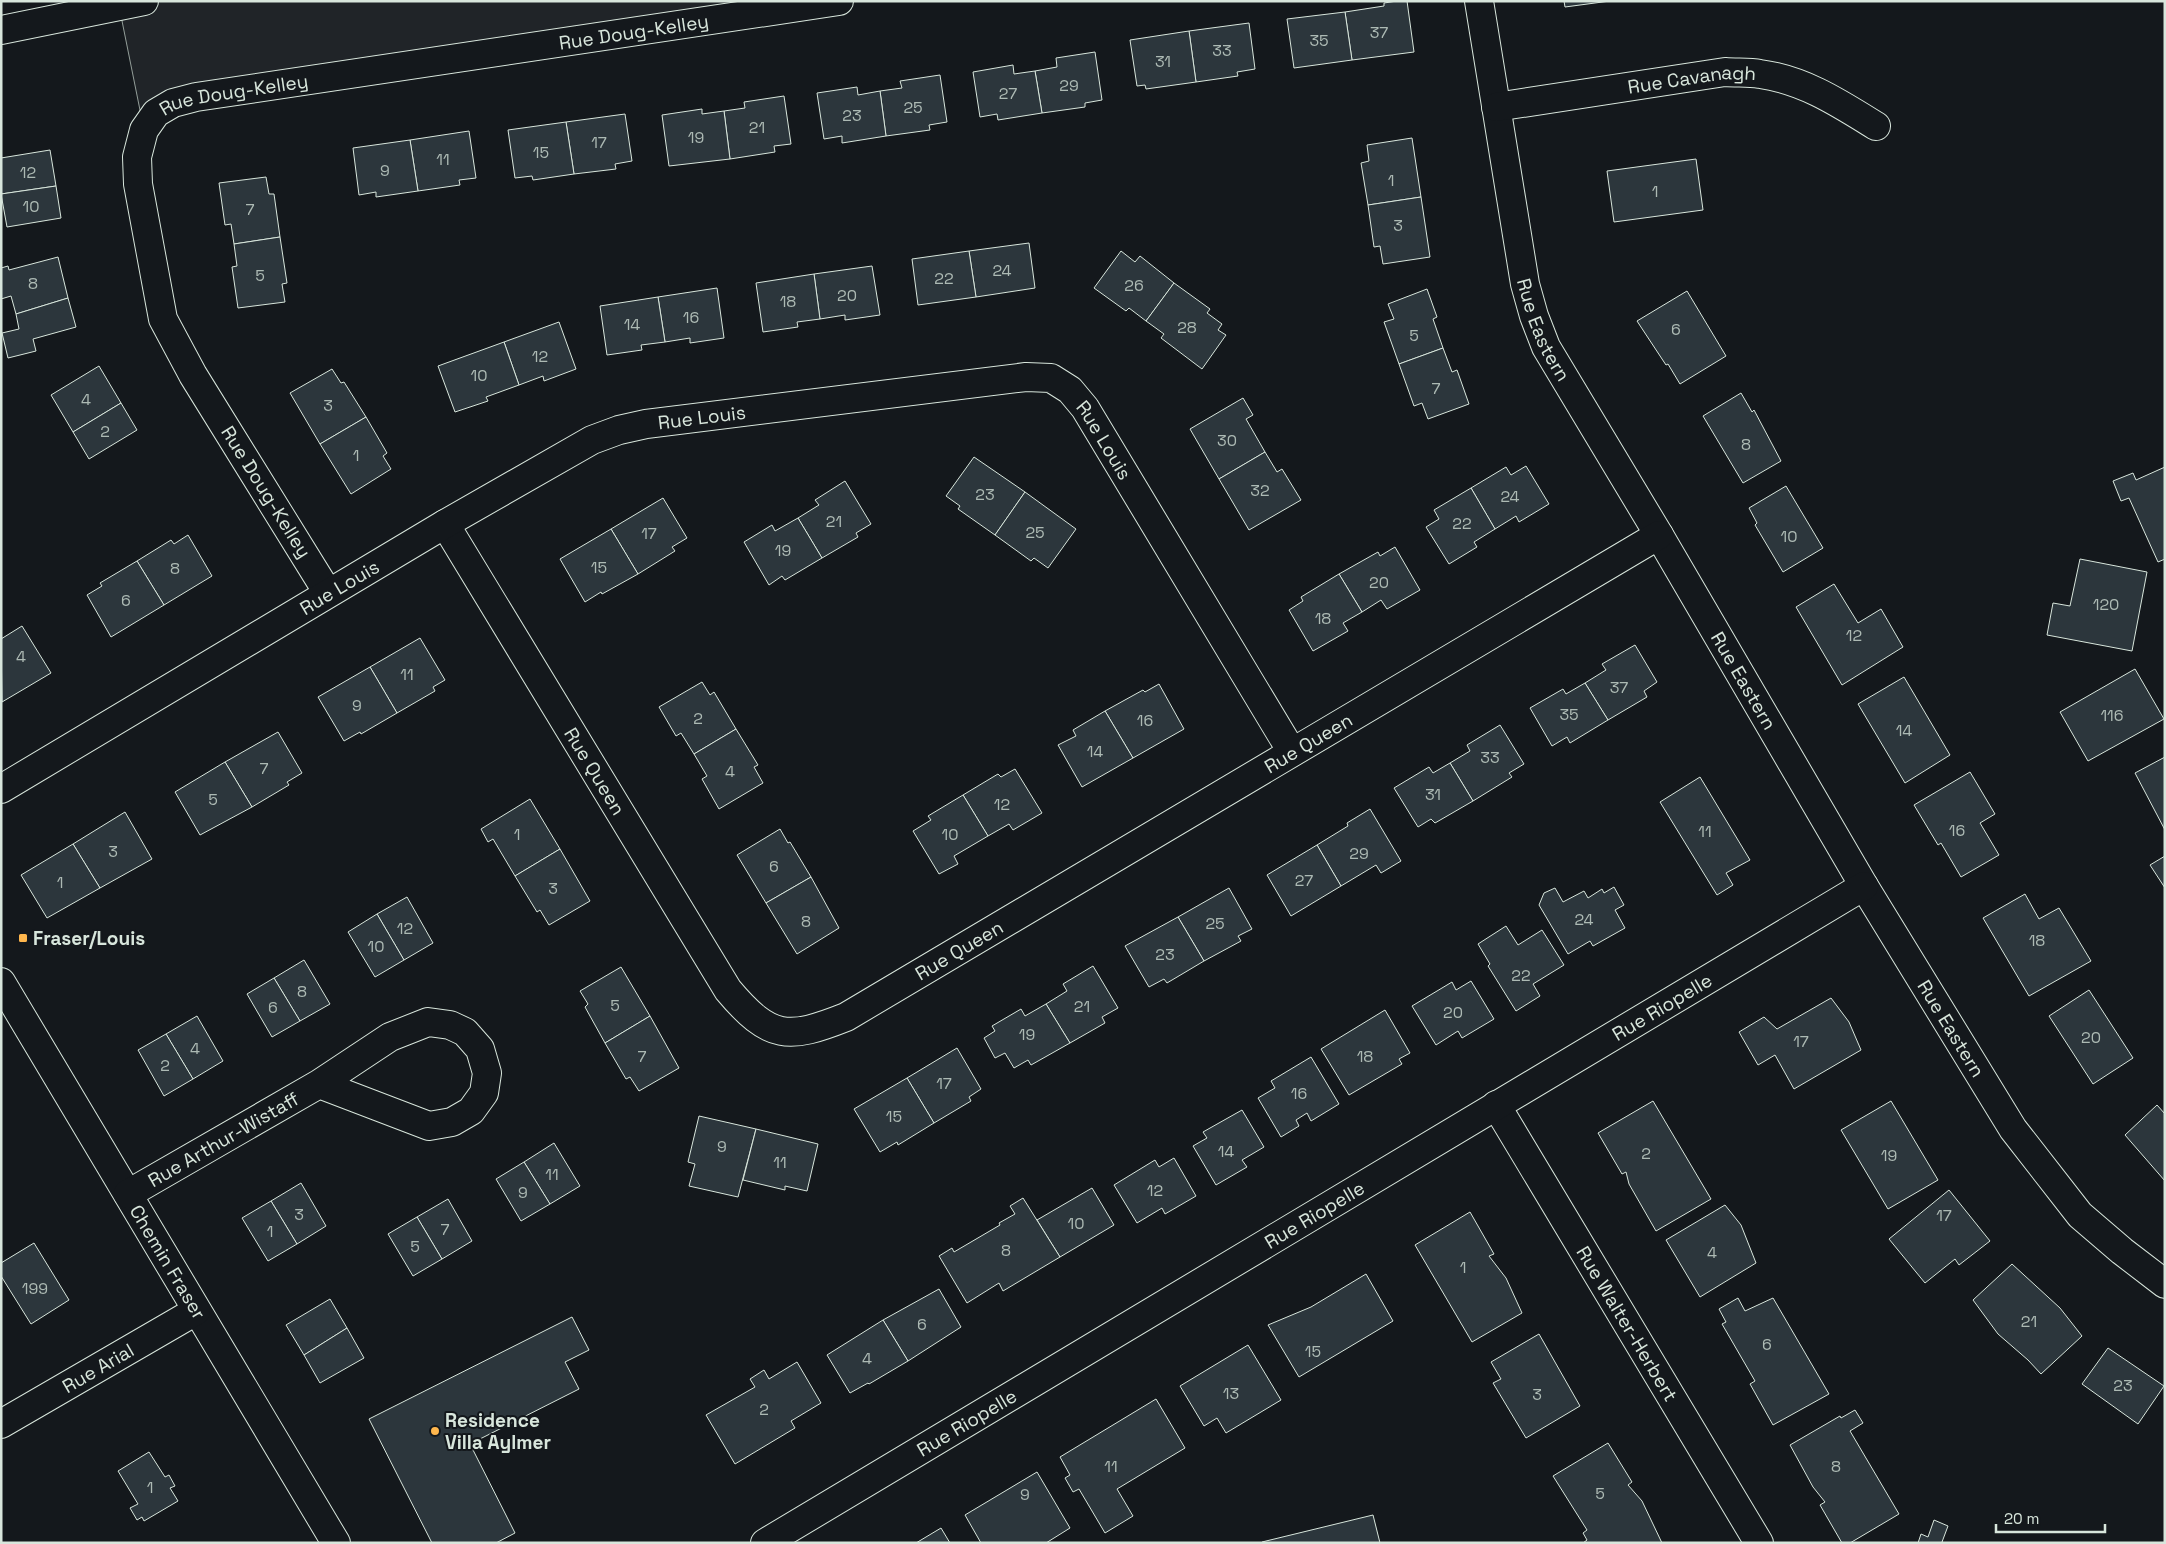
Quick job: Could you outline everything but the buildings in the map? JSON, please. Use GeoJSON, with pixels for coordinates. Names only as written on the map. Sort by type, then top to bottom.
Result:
{"type":"FeatureCollection","features":[{"type":"Feature","properties":{"kind":"street"},"geometry":{"type":"LineString","coordinates":[[1,30],[144,1]]}},
{"type":"Feature","properties":{"kind":"street","name":"Rue Doug-Kelley"},"geometry":{"type":"LineString","coordinates":[[328,593],[189,368],[163,319],[138,184],[137,157],[144,130],[156,113],[173,103],[196,97],[839,1]]}},
{"type":"Feature","properties":{"kind":"street","name":"Rue Eastern"},"geometry":{"type":"LineString","coordinates":[[1480,1],[1525,284],[1534,316],[1546,347],[1659,535],[1864,886],[2013,1129],[2080,1215],[2122,1252],[2165,1284]]}},
{"type":"Feature","properties":{"kind":"street","name":"Rue Cavanagh"},"geometry":{"type":"LineString","coordinates":[[1496,107],[1725,72],[1759,73],[1792,81],[1824,94],[1876,126]]}},
{"type":"Feature","properties":{"kind":"street","name":"Rue Louis"},"geometry":{"type":"LineString","coordinates":[[1,789],[444,524],[592,440],[618,430],[646,424],[1026,377],[1051,378],[1070,390],[1085,408],[1292,752]]}},
{"type":"Feature","properties":{"kind":"street","name":"Rue Queen"},"geometry":{"type":"LineString","coordinates":[[444,524],[728,990],[747,1013],[770,1028],[796,1033],[823,1026],[846,1016],[1659,535]]}},
{"type":"Feature","properties":{"kind":"street","name":"Rue Riopelle"},"geometry":{"type":"LineString","coordinates":[[765,1543],[1864,886]]}},
{"type":"Feature","properties":{"kind":"street","name":"Chemin Fraser"},"geometry":{"type":"LineString","coordinates":[[1,982],[336,1543]]}},
{"type":"Feature","properties":{"kind":"street","name":"Rue Arthur-Wistaff"},"geometry":{"type":"LineString","coordinates":[[128,1194],[319,1084],[390,1037],[428,1022],[450,1025],[465,1032],[480,1049],[487,1073],[484,1093],[471,1111],[452,1122],[429,1126],[319,1084]]}},
{"type":"Feature","properties":{"kind":"street","name":"Rue Walter-Herbert"},"geometry":{"type":"LineString","coordinates":[[1496,1105],[1759,1543]]}},
{"type":"Feature","properties":{"kind":"street","name":"Rue Arial"},"geometry":{"type":"LineString","coordinates":[[1,1424],[196,1310]]}},
{"type":"Feature","properties":{"kind":"shaded area"},"geometry":{"type":"Polygon","coordinates":[[[144,1],[839,1],[196,97],[144,130],[119,6],[144,1]]]}},
{"type":"Feature","properties":{"kind":"place","name":"Fraser/Louis"},"geometry":{"type":"Point","coordinates":[23,938]}},
{"type":"Feature","properties":{"kind":"place","name":"Residence Villa Aylmer"},"geometry":{"type":"Point","coordinates":[435,1431]}}]}
